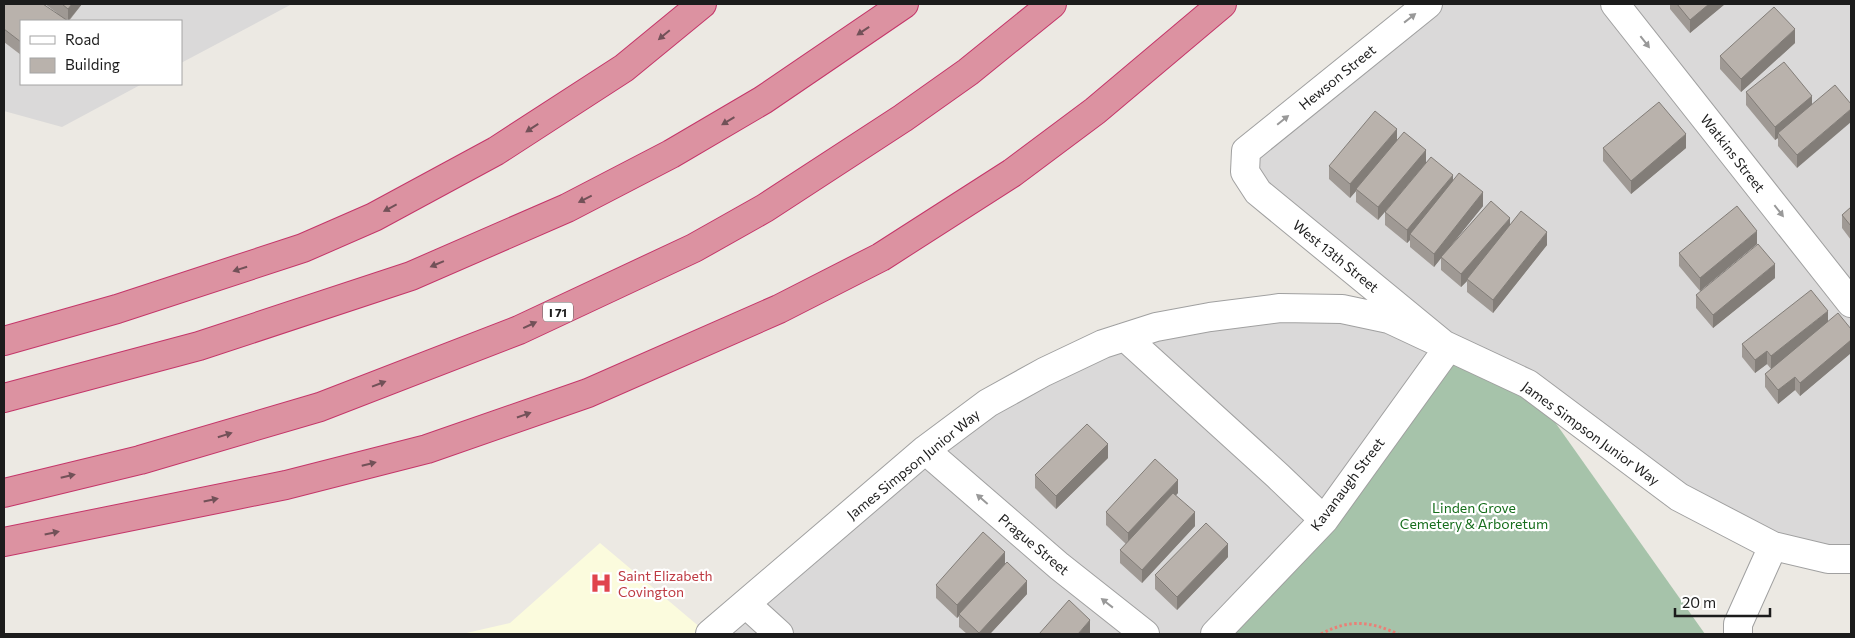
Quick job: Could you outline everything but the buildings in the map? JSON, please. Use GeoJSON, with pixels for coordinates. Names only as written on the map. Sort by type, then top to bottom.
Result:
{"type":"FeatureCollection","features":[{"type":"Feature","properties":{"kind":"highway"},"geometry":{"type":"LineString","coordinates":[[4,341],[117,309],[294,251],[374,217],[496,151],[616,74],[702,4]]}},
{"type":"Feature","properties":{"kind":"highway"},"geometry":{"type":"LineString","coordinates":[[4,398],[199,346],[402,279],[567,208],[671,154],[763,100],[904,4]]}},
{"type":"Feature","properties":{"kind":"highway","name":"I 71"},"geometry":{"type":"LineString","coordinates":[[4,493],[140,460],[320,407],[519,330],[694,248],[765,208],[903,118],[968,72],[1052,4]]}},
{"type":"Feature","properties":{"kind":"highway"},"geometry":{"type":"LineString","coordinates":[[4,542],[286,485],[427,449],[588,393],[779,310],[881,257],[1012,174],[1095,111],[1222,4]]}},
{"type":"Feature","properties":{"kind":"street","name":"Hewson Street"},"geometry":{"type":"LineString","coordinates":[[1246,151],[1428,4]]}},
{"type":"Feature","properties":{"kind":"street","name":"Watkins Street"},"geometry":{"type":"LineString","coordinates":[[1615,4],[1851,303]]}},
{"type":"Feature","properties":{"kind":"street","name":"West 13th Street"},"geometry":{"type":"LineString","coordinates":[[1246,151],[1245,172],[1258,192],[1448,348]]}},
{"type":"Feature","properties":{"kind":"street","name":"James Simpson Junior Way"},"geometry":{"type":"LineString","coordinates":[[710,634],[925,450],[988,403],[1044,372],[1103,344],[1156,327],[1210,316],[1280,308],[1342,309],[1389,320],[1528,384],[1679,497],[1773,546],[1828,559],[1851,559]]}},
{"type":"Feature","properties":{"kind":"street"},"geometry":{"type":"LineString","coordinates":[[1125,337],[1324,520]]}},
{"type":"Feature","properties":{"kind":"street","name":"Kavanaugh Street"},"geometry":{"type":"LineString","coordinates":[[1215,634],[1324,520],[1448,348]]}},
{"type":"Feature","properties":{"kind":"street","name":"Prague Street"},"geometry":{"type":"LineString","coordinates":[[925,450],[1059,566],[1145,634]]}},
{"type":"Feature","properties":{"kind":"street"},"geometry":{"type":"LineString","coordinates":[[1738,634],[1738,624],[1773,546]]}},
{"type":"Feature","properties":{"kind":"street"},"geometry":{"type":"LineString","coordinates":[[746,604],[779,634]]}},
{"type":"Feature","properties":{"kind":"path"},"geometry":{"type":"LineString","coordinates":[[1321,634],[1335,626],[1359,623],[1378,625],[1398,634]]}},
{"type":"Feature","properties":{"kind":"shaded area"},"geometry":{"type":"Polygon","coordinates":[[[4,4],[292,4],[182,62],[182,20],[20,20],[20,85],[140,85],[62,127],[4,111],[4,4]]]}},
{"type":"Feature","properties":{"kind":"shaded area"},"geometry":{"type":"Polygon","coordinates":[[[1428,4],[1851,4],[1851,559],[1773,546],[1528,384],[1215,634],[710,634],[988,403],[1210,317],[1389,319],[1258,192],[1246,151],[1428,4]]]}},
{"type":"Feature","properties":{"kind":"shaded area","name":"Saint Elizabeth Covington"},"geometry":{"type":"Polygon","coordinates":[[[600,543],[708,634],[462,634],[510,623],[600,543]]]}},
{"type":"Feature","properties":{"kind":"green space","name":"Linden Grove Cemetery & Arboretum"},"geometry":{"type":"Polygon","coordinates":[[[1448,348],[1528,384],[1705,634],[1215,634],[1448,348]]]}},
{"type":"Feature","properties":{"kind":"place","name":"Saint Elizabeth Covington"},"geometry":{"type":"Point","coordinates":[601,583]}}]}
